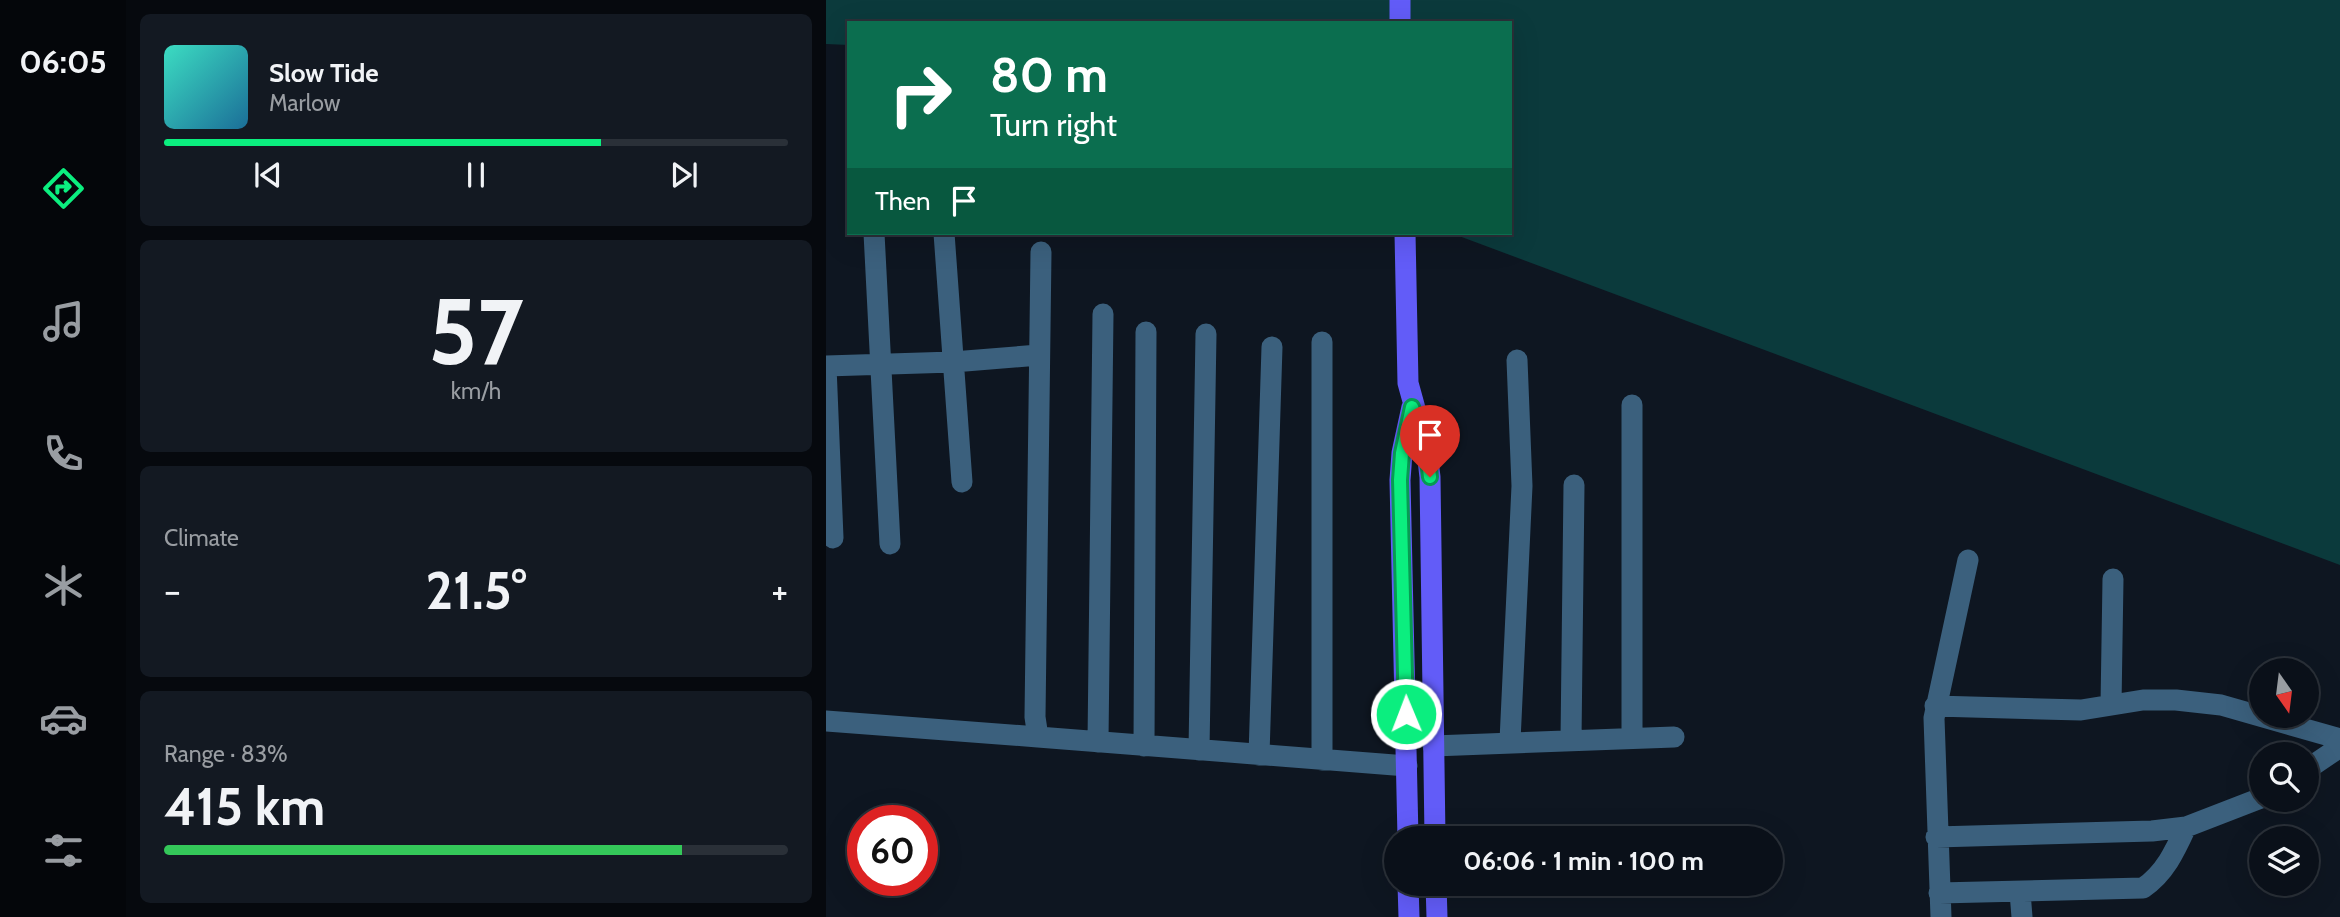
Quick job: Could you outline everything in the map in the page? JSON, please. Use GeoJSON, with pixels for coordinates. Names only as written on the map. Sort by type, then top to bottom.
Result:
{"type":"FeatureCollection","features":[{"type":"Feature","properties":{"kind":"main road"},"geometry":{"type":"LineString","coordinates":[[1400,0],[1401,21]]}},
{"type":"Feature","properties":{"kind":"main road"},"geometry":{"type":"LineString","coordinates":[[1405,235],[1408,383],[1412,407],[1427,452],[1430,477],[1435,826]]}},
{"type":"Feature","properties":{"kind":"main road"},"geometry":{"type":"LineString","coordinates":[[1408,826],[1400,480],[1402,453],[1412,407]]}},
{"type":"Feature","properties":{"kind":"main road"},"geometry":{"type":"LineString","coordinates":[[1408,896],[1409,917]]}},
{"type":"Feature","properties":{"kind":"main road"},"geometry":{"type":"LineString","coordinates":[[1436,896],[1437,917]]}},
{"type":"Feature","properties":{"kind":"street"},"geometry":{"type":"LineString","coordinates":[[874,235],[890,544]]}},
{"type":"Feature","properties":{"kind":"street"},"geometry":{"type":"LineString","coordinates":[[944,235],[962,482]]}},
{"type":"Feature","properties":{"kind":"street"},"geometry":{"type":"LineString","coordinates":[[1038,737],[1035,717],[1041,252]]}},
{"type":"Feature","properties":{"kind":"street"},"geometry":{"type":"LineString","coordinates":[[1098,742],[1103,314]]}},
{"type":"Feature","properties":{"kind":"street"},"geometry":{"type":"LineString","coordinates":[[1144,746],[1146,332]]}},
{"type":"Feature","properties":{"kind":"street"},"geometry":{"type":"LineString","coordinates":[[1199,750],[1206,334]]}},
{"type":"Feature","properties":{"kind":"street"},"geometry":{"type":"LineString","coordinates":[[1322,342],[1322,760]]}},
{"type":"Feature","properties":{"kind":"street"},"geometry":{"type":"LineString","coordinates":[[1259,755],[1272,347]]}},
{"type":"Feature","properties":{"kind":"street"},"geometry":{"type":"LineString","coordinates":[[833,538],[826,366],[953,362],[1040,355]]}},
{"type":"Feature","properties":{"kind":"street"},"geometry":{"type":"LineString","coordinates":[[1510,741],[1522,486],[1517,360]]}},
{"type":"Feature","properties":{"kind":"street"},"geometry":{"type":"LineString","coordinates":[[1632,405],[1632,738]]}},
{"type":"Feature","properties":{"kind":"street"},"geometry":{"type":"LineString","coordinates":[[1571,740],[1574,485]]}},
{"type":"Feature","properties":{"kind":"street"},"geometry":{"type":"LineString","coordinates":[[1941,917],[1936,837],[1936,706],[1968,560]]}},
{"type":"Feature","properties":{"kind":"street"},"geometry":{"type":"LineString","coordinates":[[2111,705],[2113,579]]}},
{"type":"Feature","properties":{"kind":"street"},"geometry":{"type":"LineString","coordinates":[[1936,706],[2081,710],[2143,700],[2221,705],[2340,739]]}},
{"type":"Feature","properties":{"kind":"street"},"geometry":{"type":"LineString","coordinates":[[826,721],[1407,766]]}},
{"type":"Feature","properties":{"kind":"street"},"geometry":{"type":"LineString","coordinates":[[1433,746],[1510,741],[1674,737]]}},
{"type":"Feature","properties":{"kind":"street"},"geometry":{"type":"LineString","coordinates":[[2319,761],[2340,747]]}},
{"type":"Feature","properties":{"kind":"street"},"geometry":{"type":"LineString","coordinates":[[1936,837],[2151,831],[2186,827],[2249,803]]}},
{"type":"Feature","properties":{"kind":"street"},"geometry":{"type":"LineString","coordinates":[[1939,893],[2143,888],[2156,879],[2172,857],[2186,827]]}},
{"type":"Feature","properties":{"kind":"street"},"geometry":{"type":"LineString","coordinates":[[2020,892],[2022,917]]}},
{"type":"Feature","properties":{"kind":"shaded area"},"geometry":{"type":"Polygon","coordinates":[[[826,0],[2340,0],[2340,565],[1456,235],[1512,235],[1512,21],[847,21],[847,45],[826,44],[826,0]]]}},
{"type":"Feature","properties":{"kind":"route"},"geometry":{"type":"LineString","coordinates":[[1406,714],[1400,480],[1402,453],[1412,407],[1427,452],[1430,477]]}}]}
